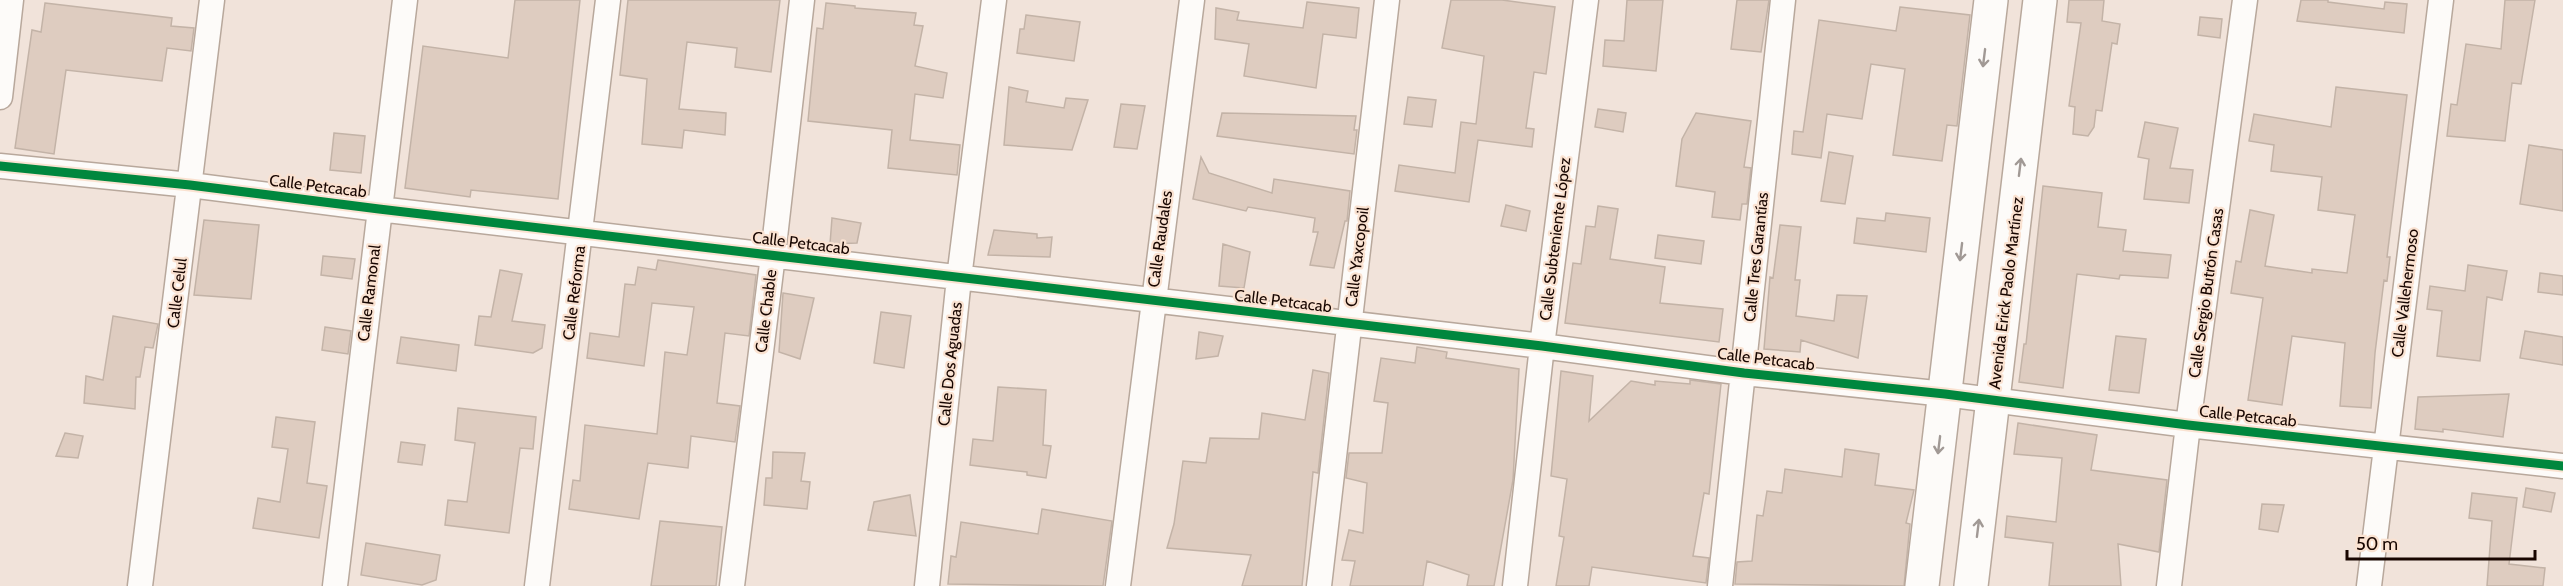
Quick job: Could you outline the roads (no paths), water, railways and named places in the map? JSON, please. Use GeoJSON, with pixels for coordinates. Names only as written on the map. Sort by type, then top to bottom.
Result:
{"type":"FeatureCollection","features":[{"type":"Feature","properties":{"kind":"main road"},"geometry":{"type":"LineString","coordinates":[[1922,586],[1991,0]]}},
{"type":"Feature","properties":{"kind":"main road","name":"Avenida Erick Paolo Martínez"},"geometry":{"type":"LineString","coordinates":[[1971,586],[2040,0]]}},
{"type":"Feature","properties":{"kind":"street"},"geometry":{"type":"LineString","coordinates":[[0,97],[11,0]]}},
{"type":"Feature","properties":{"kind":"street","name":"Calle Celul"},"geometry":{"type":"LineString","coordinates":[[140,586],[212,0]]}},
{"type":"Feature","properties":{"kind":"street","name":"Calle Ramonal"},"geometry":{"type":"LineString","coordinates":[[335,586],[405,0]]}},
{"type":"Feature","properties":{"kind":"street","name":"Calle Reforma"},"geometry":{"type":"LineString","coordinates":[[537,586],[582,232],[608,0]]}},
{"type":"Feature","properties":{"kind":"street","name":"Calle Chable"},"geometry":{"type":"LineString","coordinates":[[732,586],[774,255],[802,0]]}},
{"type":"Feature","properties":{"kind":"street","name":"Calle Dos Aguadas"},"geometry":{"type":"LineString","coordinates":[[927,586],[959,278],[994,0]]}},
{"type":"Feature","properties":{"kind":"street","name":"Calle Raudales"},"geometry":{"type":"LineString","coordinates":[[1118,586],[1152,300],[1192,0]]}},
{"type":"Feature","properties":{"kind":"street","name":"Calle Yaxcopoil"},"geometry":{"type":"LineString","coordinates":[[1319,586],[1386,0]]}},
{"type":"Feature","properties":{"kind":"street","name":"Calle Subteniente López"},"geometry":{"type":"LineString","coordinates":[[1515,586],[1542,345],[1586,0]]}},
{"type":"Feature","properties":{"kind":"street","name":"Calle Tres Garantías"},"geometry":{"type":"LineString","coordinates":[[1720,586],[1783,0]]}},
{"type":"Feature","properties":{"kind":"street","name":"Calle Sergio Butrón Casas"},"geometry":{"type":"LineString","coordinates":[[2169,586],[2188,425],[2245,0]]}},
{"type":"Feature","properties":{"kind":"street","name":"Calle Vallehermoso"},"geometry":{"type":"LineString","coordinates":[[2370,586],[2440,0]]}},
{"type":"Feature","properties":{"kind":"street","name":"Calle Petcacab"},"geometry":{"type":"LineString","coordinates":[[0,166],[190,185],[959,278],[1542,345],[1744,373],[1945,394],[2188,425],[2563,466]]}}]}
